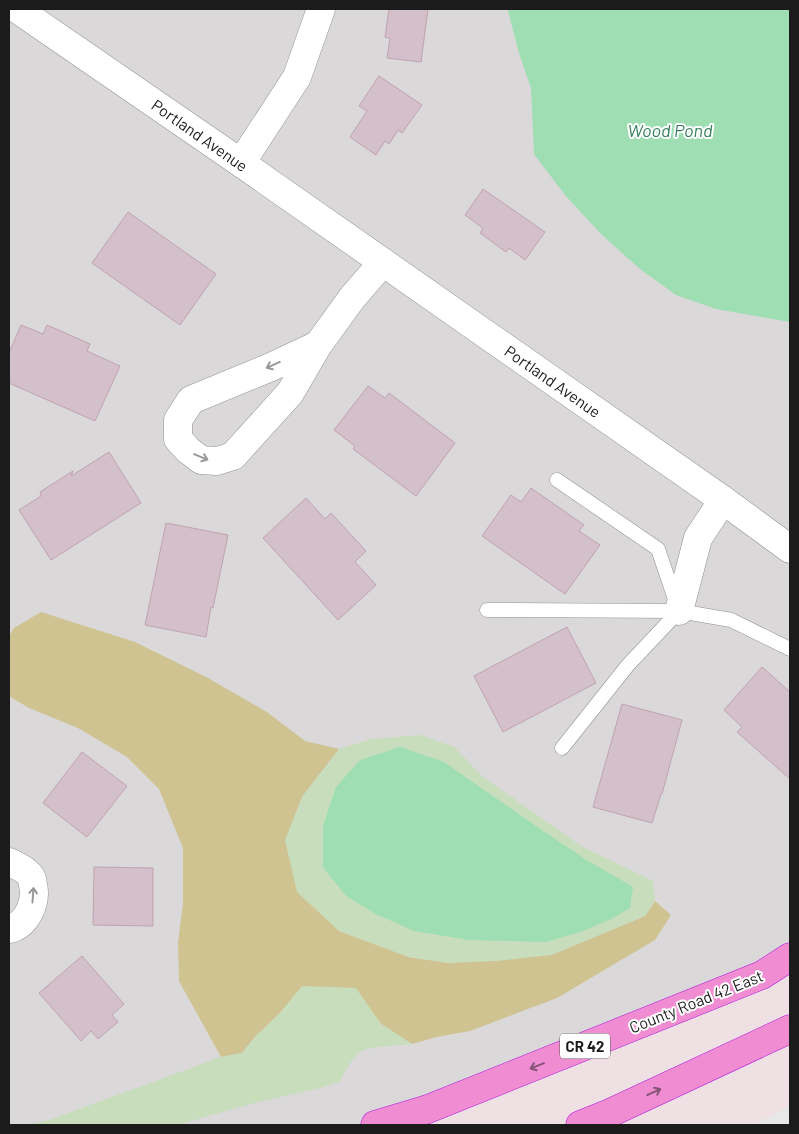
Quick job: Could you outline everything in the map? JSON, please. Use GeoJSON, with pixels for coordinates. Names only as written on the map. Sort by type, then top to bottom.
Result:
{"type":"FeatureCollection","features":[{"type":"Feature","properties":{"kind":"highway","name":"County Road 42 East"},"geometry":{"type":"LineString","coordinates":[[375,1125],[428,1109],[762,975],[790,957]]}},
{"type":"Feature","properties":{"kind":"highway"},"geometry":{"type":"LineString","coordinates":[[580,1125],[783,1035]]}},
{"type":"Feature","properties":{"kind":"street","name":"Portland Avenue"},"geometry":{"type":"LineString","coordinates":[[17,9],[241,162],[790,549]]}},
{"type":"Feature","properties":{"kind":"street"},"geometry":{"type":"LineString","coordinates":[[241,162],[298,77],[321,9]]}},
{"type":"Feature","properties":{"kind":"street"},"geometry":{"type":"LineString","coordinates":[[318,345],[271,367],[191,400],[178,420],[178,439],[201,460],[217,461],[233,456],[290,393],[318,345],[352,298],[383,262]]}},
{"type":"Feature","properties":{"kind":"street"},"geometry":{"type":"LineString","coordinates":[[679,611],[698,538],[723,500]]}},
{"type":"Feature","properties":{"kind":"street"},"geometry":{"type":"LineString","coordinates":[[9,862],[18,866],[31,878],[35,894],[30,911],[23,921],[9,929]]}},
{"type":"Feature","properties":{"kind":"lane"},"geometry":{"type":"LineString","coordinates":[[557,480],[658,549],[679,611]]}},
{"type":"Feature","properties":{"kind":"lane"},"geometry":{"type":"LineString","coordinates":[[487,610],[679,611],[731,620],[790,649]]}},
{"type":"Feature","properties":{"kind":"lane"},"geometry":{"type":"LineString","coordinates":[[562,748],[628,665],[679,611]]}},
{"type":"Feature","properties":{"kind":"shaded area"},"geometry":{"type":"Polygon","coordinates":[[[9,9],[790,9],[790,957],[375,1125],[9,1125],[9,9]]]}},
{"type":"Feature","properties":{"kind":"shaded area"},"geometry":{"type":"Polygon","coordinates":[[[41,612],[135,642],[208,678],[267,712],[305,741],[339,749],[302,797],[339,931],[409,957],[449,963],[551,955],[645,916],[655,901],[671,915],[655,940],[557,998],[470,1031],[412,1044],[381,1024],[369,1008],[279,1014],[255,1037],[242,1053],[221,1057],[179,981],[178,943],[183,903],[183,848],[159,789],[127,757],[78,728],[29,708],[9,696],[9,636],[14,628],[41,612]]]}},
{"type":"Feature","properties":{"kind":"shaded area"},"geometry":{"type":"Polygon","coordinates":[[[420,735],[454,747],[483,777],[581,846],[653,881],[655,901],[645,916],[551,955],[496,961],[449,963],[409,957],[339,931],[297,892],[285,840],[302,797],[339,749],[371,739],[420,735]]]}},
{"type":"Feature","properties":{"kind":"shaded area"},"geometry":{"type":"Polygon","coordinates":[[[302,986],[356,988],[381,1024],[412,1044],[364,1050],[349,1064],[340,1082],[258,1102],[177,1125],[27,1125],[52,1119],[221,1057],[242,1053],[255,1037],[279,1014],[302,986]]]}},
{"type":"Feature","properties":{"kind":"shaded area"},"geometry":{"type":"Polygon","coordinates":[[[790,1106],[790,1125],[753,1125],[790,1106]]]}},
{"type":"Feature","properties":{"kind":"water","name":"Wood Pond"},"geometry":{"type":"Polygon","coordinates":[[[508,9],[790,9],[790,322],[716,309],[676,295],[640,269],[602,235],[565,195],[534,154],[531,88],[519,53],[508,9]]]}},
{"type":"Feature","properties":{"kind":"water"},"geometry":{"type":"Polygon","coordinates":[[[400,747],[444,762],[585,859],[633,887],[630,908],[613,918],[583,931],[546,942],[469,940],[414,931],[376,914],[346,896],[323,867],[323,826],[336,787],[360,760],[400,747]]]}},
{"type":"Feature","properties":{"kind":"building"},"geometry":{"type":"Polygon","coordinates":[[[389,9],[428,9],[421,62],[387,58],[390,38],[385,37],[389,9]]]}},
{"type":"Feature","properties":{"kind":"building"},"geometry":{"type":"Polygon","coordinates":[[[379,76],[422,105],[402,133],[398,130],[389,144],[385,141],[376,155],[350,137],[367,111],[359,106],[379,76]]]}},
{"type":"Feature","properties":{"kind":"building"},"geometry":{"type":"Polygon","coordinates":[[[483,189],[545,232],[525,260],[509,248],[506,252],[480,233],[483,228],[465,215],[483,189]]]}},
{"type":"Feature","properties":{"kind":"building"},"geometry":{"type":"Polygon","coordinates":[[[128,212],[216,274],[180,325],[92,263],[128,212]]]}},
{"type":"Feature","properties":{"kind":"building"},"geometry":{"type":"Polygon","coordinates":[[[21,325],[43,334],[47,325],[90,344],[87,351],[120,366],[95,421],[9,383],[9,353],[21,325]]]}},
{"type":"Feature","properties":{"kind":"building"},"geometry":{"type":"Polygon","coordinates":[[[368,386],[385,398],[389,393],[455,443],[416,496],[353,449],[355,446],[334,430],[368,386]]]}},
{"type":"Feature","properties":{"kind":"building"},"geometry":{"type":"Polygon","coordinates":[[[109,452],[141,503],[51,560],[19,510],[41,496],[40,492],[73,471],[71,476],[109,452]]]}},
{"type":"Feature","properties":{"kind":"building"},"geometry":{"type":"Polygon","coordinates":[[[531,488],[584,525],[579,531],[600,545],[565,594],[482,536],[511,495],[521,502],[531,488]]]}},
{"type":"Feature","properties":{"kind":"building"},"geometry":{"type":"Polygon","coordinates":[[[306,498],[325,519],[331,513],[366,551],[355,562],[376,585],[338,620],[263,538],[306,498]]]}},
{"type":"Feature","properties":{"kind":"building"},"geometry":{"type":"Polygon","coordinates":[[[166,523],[228,535],[206,637],[145,625],[166,523]]]}},
{"type":"Feature","properties":{"kind":"building"},"geometry":{"type":"Polygon","coordinates":[[[567,627],[596,683],[503,732],[474,676],[567,627]]]}},
{"type":"Feature","properties":{"kind":"building"},"geometry":{"type":"Polygon","coordinates":[[[762,667],[790,692],[790,779],[737,732],[742,727],[724,710],[762,667]]]}},
{"type":"Feature","properties":{"kind":"building"},"geometry":{"type":"Polygon","coordinates":[[[622,704],[682,720],[652,823],[593,807],[622,704]]]}},
{"type":"Feature","properties":{"kind":"building"},"geometry":{"type":"Polygon","coordinates":[[[82,752],[127,786],[87,837],[43,803],[82,752]]]}},
{"type":"Feature","properties":{"kind":"building"},"geometry":{"type":"Polygon","coordinates":[[[94,867],[153,868],[153,926],[93,925],[94,867]]]}},
{"type":"Feature","properties":{"kind":"building"},"geometry":{"type":"Polygon","coordinates":[[[82,956],[124,1004],[112,1015],[118,1022],[98,1039],[91,1031],[81,1041],[39,993],[82,956]]]}}]}
